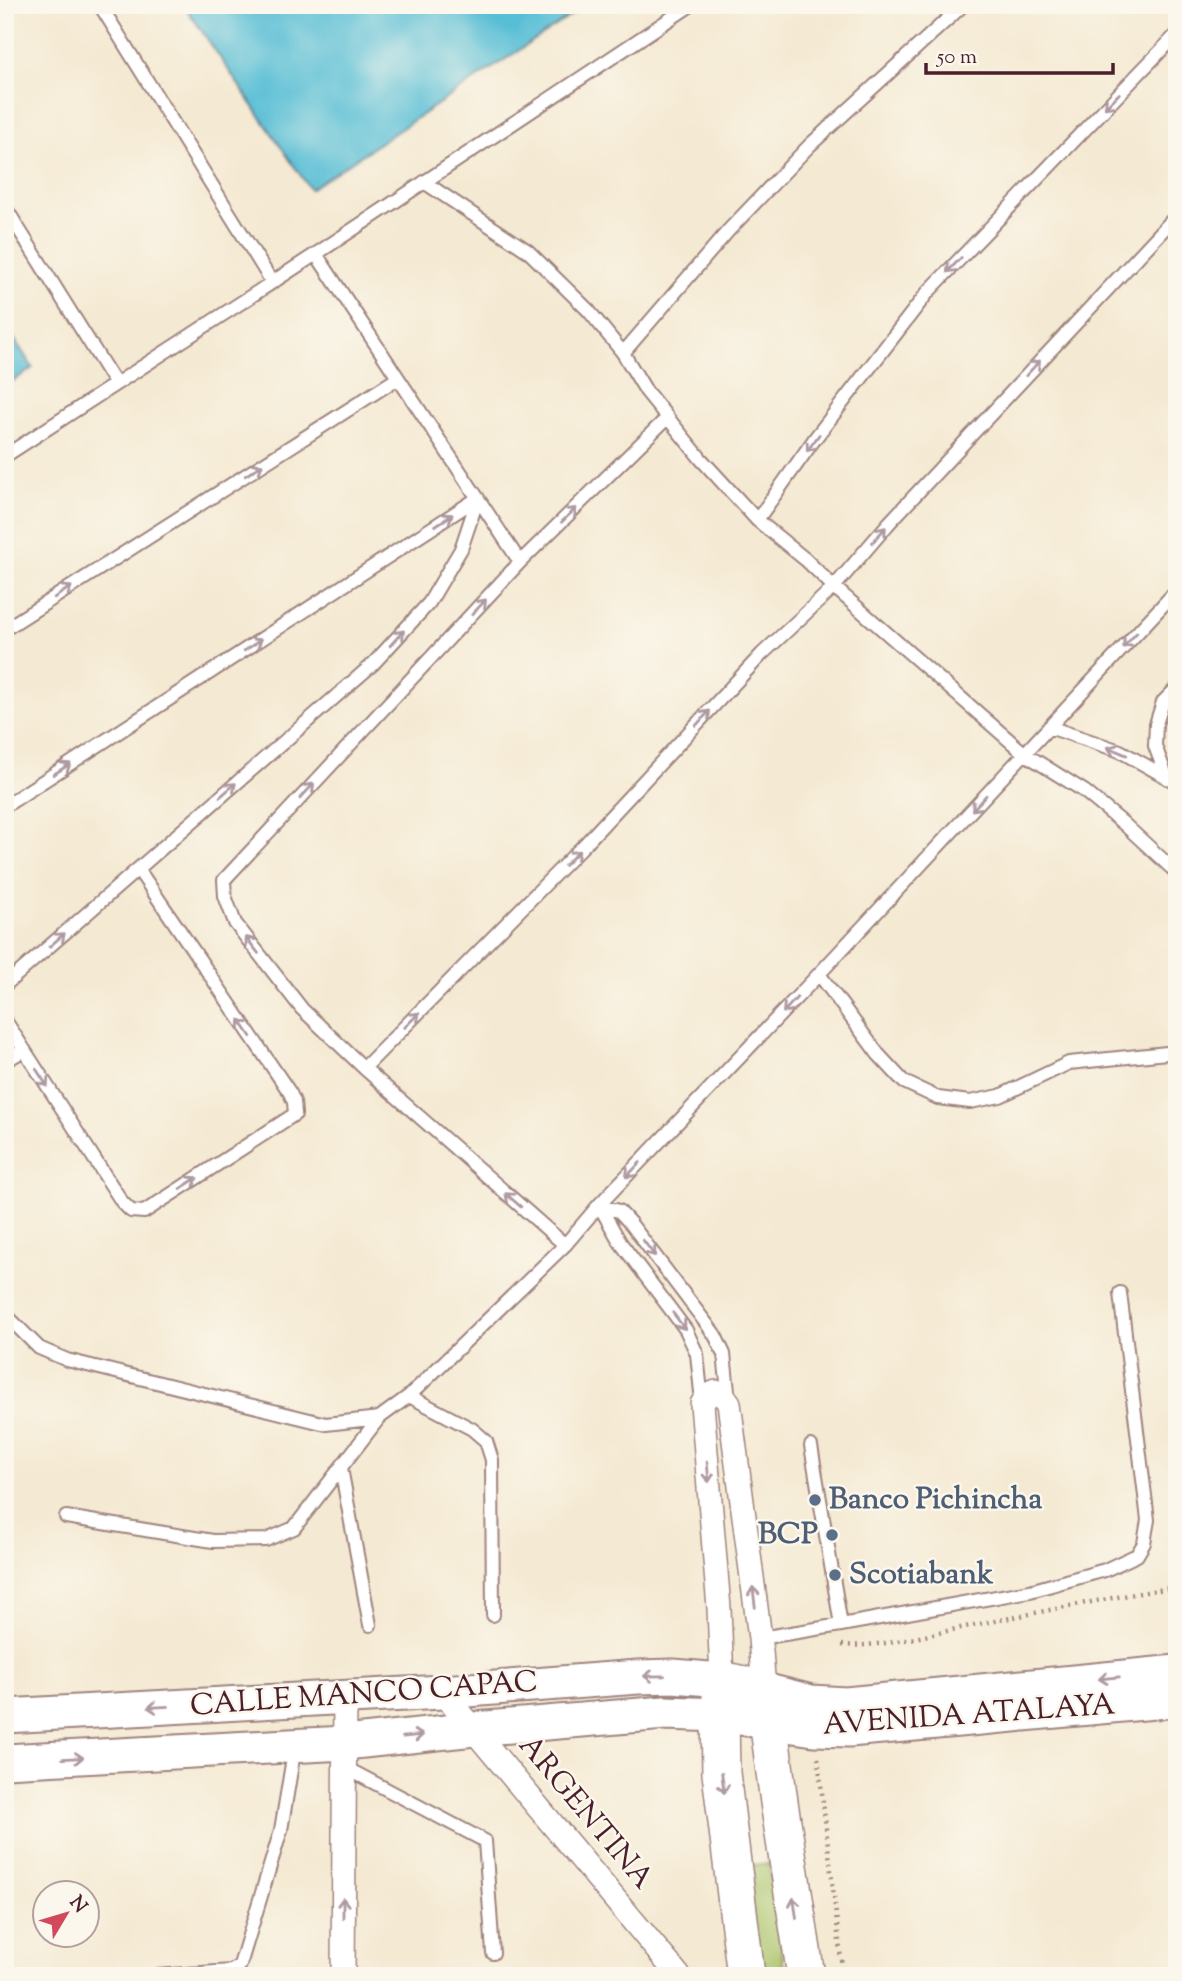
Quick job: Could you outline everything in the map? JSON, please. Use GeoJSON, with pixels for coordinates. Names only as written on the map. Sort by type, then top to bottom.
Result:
{"type":"FeatureCollection","features":[{"type":"Feature","properties":{"kind":"main road","name":"AVENIDA ATALAYA"},"geometry":{"type":"LineString","coordinates":[[721,1698],[766,1706],[811,1702],[846,1704],[1177,1672]]}},
{"type":"Feature","properties":{"kind":"main road","name":"CALLE MANCO CAPAC"},"geometry":{"type":"LineString","coordinates":[[5,1716],[442,1692],[638,1676],[673,1676],[721,1698]]}},
{"type":"Feature","properties":{"kind":"main road","name":"CALLE MANCO CAPAC"},"geometry":{"type":"LineString","coordinates":[[5,1761],[295,1746],[345,1755],[474,1730],[666,1713],[721,1698]]}},
{"type":"Feature","properties":{"kind":"main road"},"geometry":{"type":"LineString","coordinates":[[721,1698],[721,1773],[746,1976]]}},
{"type":"Feature","properties":{"kind":"main road","name":"AVENIDA ATALAYA"},"geometry":{"type":"LineString","coordinates":[[766,1706],[814,1729],[849,1730],[1177,1700]]}},
{"type":"Feature","properties":{"kind":"main road"},"geometry":{"type":"LineString","coordinates":[[766,1706],[806,1976]]}},
{"type":"Feature","properties":{"kind":"street"},"geometry":{"type":"LineString","coordinates":[[721,1698],[714,1548],[702,1404],[707,1396],[716,1392],[723,1395],[729,1403],[760,1638],[766,1706]]}},
{"type":"Feature","properties":{"kind":"street"},"geometry":{"type":"LineString","coordinates":[[714,1548],[747,1545]]}},
{"type":"Feature","properties":{"kind":"street","name":"ARGENTINA"},"geometry":{"type":"LineString","coordinates":[[442,1692],[679,1976]]}},
{"type":"Feature","properties":{"kind":"street"},"geometry":{"type":"LineString","coordinates":[[343,1976],[345,1697]]}},
{"type":"Feature","properties":{"kind":"lane"},"geometry":{"type":"LineString","coordinates":[[100,5],[272,282]]}},
{"type":"Feature","properties":{"kind":"lane"},"geometry":{"type":"LineString","coordinates":[[623,353],[728,231],[809,146],[963,5]]}},
{"type":"Feature","properties":{"kind":"lane"},"geometry":{"type":"LineString","coordinates":[[5,456],[316,254],[683,8]]}},
{"type":"Feature","properties":{"kind":"lane"},"geometry":{"type":"LineString","coordinates":[[757,520],[816,437],[928,292],[1177,34]]}},
{"type":"Feature","properties":{"kind":"lane"},"geometry":{"type":"LineString","coordinates":[[424,182],[528,251],[589,311],[623,353],[646,391],[667,418],[757,520],[1026,754],[1084,791],[1177,873]]}},
{"type":"Feature","properties":{"kind":"lane"},"geometry":{"type":"LineString","coordinates":[[5,207],[115,383]]}},
{"type":"Feature","properties":{"kind":"lane"},"geometry":{"type":"LineString","coordinates":[[363,1068],[585,844],[762,654],[834,587],[889,523],[1177,215]]}},
{"type":"Feature","properties":{"kind":"lane"},"geometry":{"type":"LineString","coordinates":[[316,254],[520,562]]}},
{"type":"Feature","properties":{"kind":"lane"},"geometry":{"type":"LineString","coordinates":[[5,629],[398,377]]}},
{"type":"Feature","properties":{"kind":"lane"},"geometry":{"type":"LineString","coordinates":[[565,1245],[363,1068],[302,1009],[235,923],[225,896],[224,880],[520,562],[667,418]]}},
{"type":"Feature","properties":{"kind":"lane"},"geometry":{"type":"LineString","coordinates":[[5,806],[478,498]]}},
{"type":"Feature","properties":{"kind":"lane"},"geometry":{"type":"LineString","coordinates":[[5,985],[373,664],[429,603],[461,549],[478,498]]}},
{"type":"Feature","properties":{"kind":"lane"},"geometry":{"type":"LineString","coordinates":[[66,1517],[213,1541],[266,1540],[294,1528],[379,1418],[409,1396],[565,1245],[599,1205],[1026,754],[1177,590]]}},
{"type":"Feature","properties":{"kind":"lane"},"geometry":{"type":"LineString","coordinates":[[1172,780],[1155,746],[1156,724],[1163,702],[1177,688]]}},
{"type":"Feature","properties":{"kind":"lane"},"geometry":{"type":"LineString","coordinates":[[1049,727],[1119,751],[1172,780]]}},
{"type":"Feature","properties":{"kind":"lane"},"geometry":{"type":"LineString","coordinates":[[5,1020],[122,1202],[131,1211],[144,1212],[295,1114],[295,1102],[290,1093],[138,869]]}},
{"type":"Feature","properties":{"kind":"lane"},"geometry":{"type":"LineString","coordinates":[[819,974],[878,1054],[904,1082],[938,1098],[970,1102],[1000,1096],[1069,1063],[1177,1052]]}},
{"type":"Feature","properties":{"kind":"lane"},"geometry":{"type":"LineString","coordinates":[[5,1062],[24,1050]]}},
{"type":"Feature","properties":{"kind":"lane"},"geometry":{"type":"LineString","coordinates":[[599,1205],[619,1211],[631,1224],[715,1335],[723,1354],[729,1403]]}},
{"type":"Feature","properties":{"kind":"lane"},"geometry":{"type":"LineString","coordinates":[[599,1205],[620,1242],[686,1330],[697,1354],[702,1404]]}},
{"type":"Feature","properties":{"kind":"lane"},"geometry":{"type":"LineString","coordinates":[[760,1638],[1030,1591],[1105,1570],[1137,1555],[1144,1543],[1148,1520],[1121,1293]]}},
{"type":"Feature","properties":{"kind":"lane"},"geometry":{"type":"LineString","coordinates":[[5,1314],[39,1348],[67,1360],[326,1424],[379,1418]]}},
{"type":"Feature","properties":{"kind":"lane"},"geometry":{"type":"LineString","coordinates":[[409,1396],[472,1429],[486,1441],[492,1460],[493,1615]]}},
{"type":"Feature","properties":{"kind":"lane"},"geometry":{"type":"LineString","coordinates":[[811,1446],[841,1625]]}},
{"type":"Feature","properties":{"kind":"lane"},"geometry":{"type":"LineString","coordinates":[[341,1468],[370,1625]]}},
{"type":"Feature","properties":{"kind":"lane"},"geometry":{"type":"LineString","coordinates":[[156,1976],[232,1971],[240,1965],[281,1830],[295,1746]]}},
{"type":"Feature","properties":{"kind":"lane"},"geometry":{"type":"LineString","coordinates":[[345,1755],[485,1841],[493,1952]]}},
{"type":"Feature","properties":{"kind":"path"},"geometry":{"type":"LineString","coordinates":[[802,1632],[832,1644],[859,1646],[1177,1587]]}},
{"type":"Feature","properties":{"kind":"path"},"geometry":{"type":"LineString","coordinates":[[814,1729],[844,1976]]}},
{"type":"Feature","properties":{"kind":"green space"},"geometry":{"type":"Polygon","coordinates":[[[769,1863],[785,1976],[760,1976],[745,1866],[769,1863]]]}},
{"type":"Feature","properties":{"kind":"water"},"geometry":{"type":"Polygon","coordinates":[[[184,5],[587,5],[310,189],[184,5]]]}},
{"type":"Feature","properties":{"kind":"water"},"geometry":{"type":"Polygon","coordinates":[[[5,325],[33,368],[5,386],[5,325]]]}},
{"type":"Feature","properties":{"kind":"place","name":"Banco Pichincha"},"geometry":{"type":"Point","coordinates":[815,1500]}},
{"type":"Feature","properties":{"kind":"place","name":"BCP"},"geometry":{"type":"Point","coordinates":[832,1535]}},
{"type":"Feature","properties":{"kind":"place","name":"Scotiabank"},"geometry":{"type":"Point","coordinates":[835,1575]}}]}
